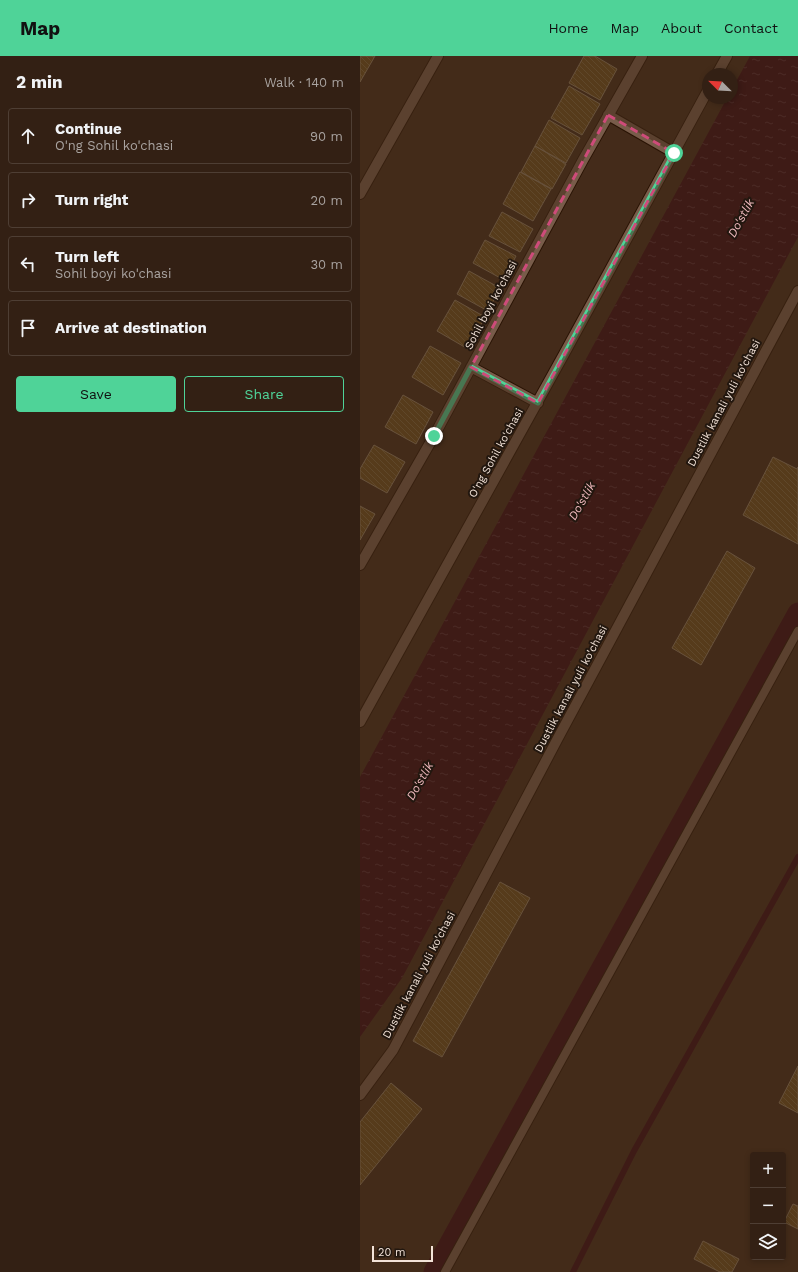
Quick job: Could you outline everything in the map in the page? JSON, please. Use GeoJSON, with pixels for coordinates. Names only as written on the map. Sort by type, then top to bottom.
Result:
{"type":"FeatureCollection","features":[{"type":"Feature","properties":{"kind":"street"},"geometry":{"type":"LineString","coordinates":[[360,194],[438,56]]}},
{"type":"Feature","properties":{"kind":"street","name":"Sohil boyi ko'chasi"},"geometry":{"type":"LineString","coordinates":[[360,565],[434,436],[608,115],[642,56]]}},
{"type":"Feature","properties":{"kind":"street"},"geometry":{"type":"LineString","coordinates":[[720,68],[727,56]]}},
{"type":"Feature","properties":{"kind":"street","name":"O'ng Sohil ko'chasi"},"geometry":{"type":"LineString","coordinates":[[360,722],[538,403],[702,101]]}},
{"type":"Feature","properties":{"kind":"street"},"geometry":{"type":"LineString","coordinates":[[608,115],[674,153]]}},
{"type":"Feature","properties":{"kind":"street","name":"Dustlik kanali yuli ko'chasi"},"geometry":{"type":"LineString","coordinates":[[360,1095],[393,1050],[798,291]]}},
{"type":"Feature","properties":{"kind":"street"},"geometry":{"type":"LineString","coordinates":[[471,367],[538,403]]}},
{"type":"Feature","properties":{"kind":"lane"},"geometry":{"type":"LineString","coordinates":[[445,1272],[798,631]]}},
{"type":"Feature","properties":{"kind":"highlighted area"},"geometry":{"type":"Polygon","coordinates":[[[608,115],[674,153],[538,403],[471,367],[608,115]]]}},
{"type":"Feature","properties":{"kind":"water","name":"Do'stlik"},"geometry":{"type":"Polygon","coordinates":[[[750,56],[798,56],[798,237],[402,978],[360,1037],[360,777],[724,104],[738,104],[738,78],[750,56]]]}},
{"type":"Feature","properties":{"kind":"building"},"geometry":{"type":"Polygon","coordinates":[[[360,56],[375,56],[360,82],[360,56]]]}},
{"type":"Feature","properties":{"kind":"building"},"geometry":{"type":"Polygon","coordinates":[[[584,56],[595,56],[617,69],[600,100],[569,83],[584,56]]]}},
{"type":"Feature","properties":{"kind":"building"},"geometry":{"type":"Polygon","coordinates":[[[569,86],[600,104],[582,135],[551,118],[569,86]]]}},
{"type":"Feature","properties":{"kind":"building"},"geometry":{"type":"Polygon","coordinates":[[[549,120],[580,138],[566,163],[535,146],[549,120]]]}},
{"type":"Feature","properties":{"kind":"building"},"geometry":{"type":"Polygon","coordinates":[[[535,146],[566,164],[552,189],[521,172],[535,146]]]}},
{"type":"Feature","properties":{"kind":"building"},"geometry":{"type":"Polygon","coordinates":[[[520,172],[551,189],[533,221],[503,204],[520,172]]]}},
{"type":"Feature","properties":{"kind":"building"},"geometry":{"type":"Polygon","coordinates":[[[502,212],[533,229],[520,252],[489,236],[502,212]]]}},
{"type":"Feature","properties":{"kind":"building"},"geometry":{"type":"Polygon","coordinates":[[[485,240],[516,256],[504,280],[473,263],[485,240]]]}},
{"type":"Feature","properties":{"kind":"building"},"geometry":{"type":"Polygon","coordinates":[[[469,271],[500,288],[488,311],[457,294],[469,271]]]}},
{"type":"Feature","properties":{"kind":"building"},"geometry":{"type":"Polygon","coordinates":[[[455,300],[485,317],[468,349],[437,331],[455,300]]]}},
{"type":"Feature","properties":{"kind":"building"},"geometry":{"type":"Polygon","coordinates":[[[430,346],[461,363],[443,395],[412,377],[430,346]]]}},
{"type":"Feature","properties":{"kind":"building"},"geometry":{"type":"Polygon","coordinates":[[[403,395],[433,412],[416,444],[385,427],[403,395]]]}},
{"type":"Feature","properties":{"kind":"building"},"geometry":{"type":"Polygon","coordinates":[[[374,445],[405,462],[387,493],[360,478],[360,469],[374,445]]]}},
{"type":"Feature","properties":{"kind":"building"},"geometry":{"type":"Polygon","coordinates":[[[773,457],[797,469],[798,467],[798,544],[743,515],[773,457]]]}},
{"type":"Feature","properties":{"kind":"building"},"geometry":{"type":"Polygon","coordinates":[[[360,506],[375,514],[360,540],[360,506]]]}},
{"type":"Feature","properties":{"kind":"building"},"geometry":{"type":"Polygon","coordinates":[[[727,551],[755,568],[701,665],[672,648],[727,551]]]}},
{"type":"Feature","properties":{"kind":"building"},"geometry":{"type":"Polygon","coordinates":[[[500,882],[530,898],[442,1057],[413,1041],[500,882]]]}},
{"type":"Feature","properties":{"kind":"building"},"geometry":{"type":"Polygon","coordinates":[[[798,1066],[798,1113],[779,1103],[798,1066]]]}},
{"type":"Feature","properties":{"kind":"building"},"geometry":{"type":"Polygon","coordinates":[[[391,1083],[422,1109],[360,1185],[360,1122],[391,1083]]]}},
{"type":"Feature","properties":{"kind":"building"},"geometry":{"type":"Polygon","coordinates":[[[793,1204],[798,1206],[798,1229],[786,1223],[786,1218],[793,1204]]]}},
{"type":"Feature","properties":{"kind":"building"},"geometry":{"type":"Polygon","coordinates":[[[703,1241],[739,1259],[732,1272],[720,1272],[694,1259],[703,1241]]]}},
{"type":"Feature","properties":{"kind":"waterway"},"geometry":{"type":"LineString","coordinates":[[434,1272],[798,613]]}},
{"type":"Feature","properties":{"kind":"waterway"},"geometry":{"type":"LineString","coordinates":[[573,1272],[634,1151],[798,857]]}},
{"type":"Feature","properties":{"kind":"route"},"geometry":{"type":"LineString","coordinates":[[434,436],[471,367],[538,403],[674,153]]}}]}
